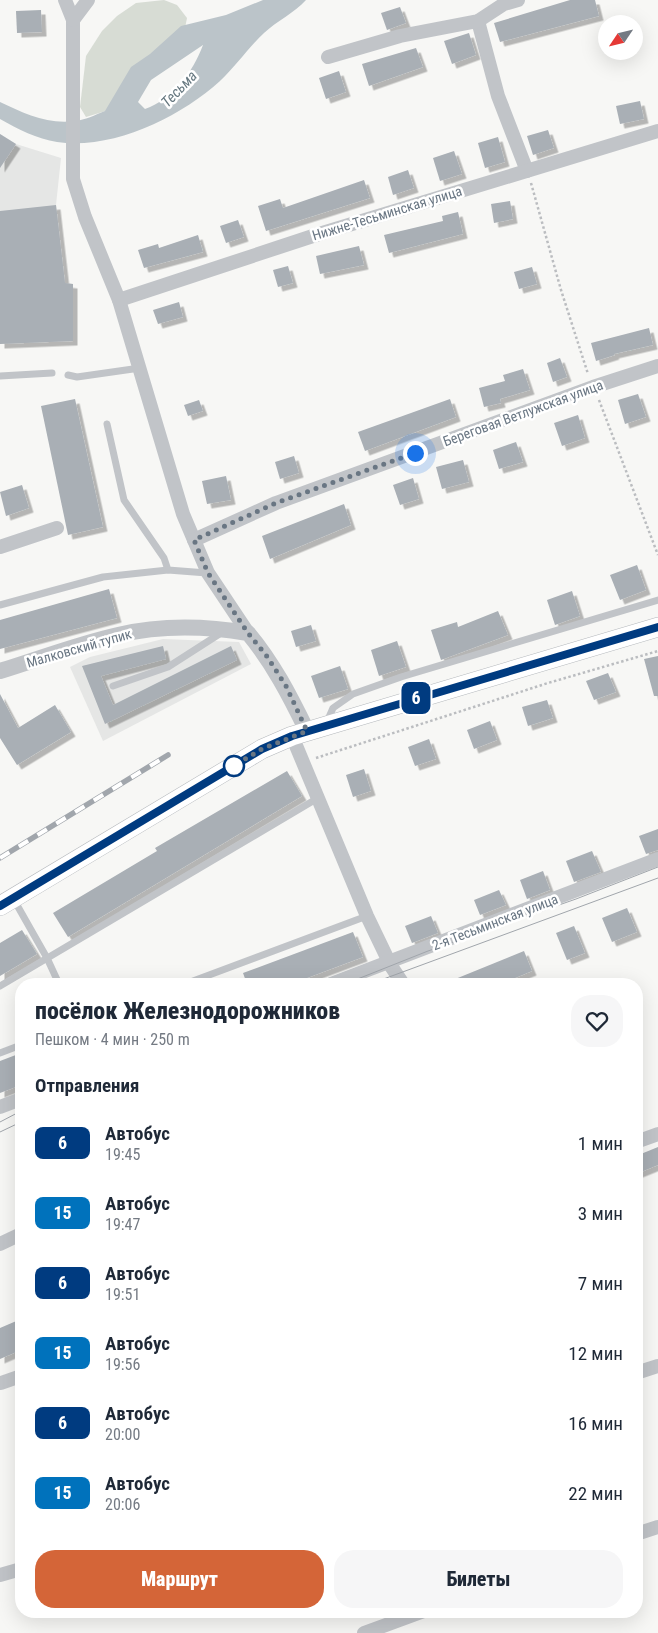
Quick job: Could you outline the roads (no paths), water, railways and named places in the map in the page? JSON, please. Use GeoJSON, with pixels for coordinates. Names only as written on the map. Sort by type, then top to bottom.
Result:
{"type":"FeatureCollection","features":[{"type":"Feature","properties":{"kind":"main road"},"geometry":{"type":"LineString","coordinates":[[7,902],[262,749],[299,733],[658,627]]}},
{"type":"Feature","properties":{"kind":"street"},"geometry":{"type":"LineString","coordinates":[[66,0],[74,20],[74,154],[72,179],[79,202],[119,300],[183,514],[208,573],[286,686],[299,733],[303,762],[367,916],[396,973]]}},
{"type":"Feature","properties":{"kind":"street"},"geometry":{"type":"LineString","coordinates":[[74,20],[88,0]]}},
{"type":"Feature","properties":{"kind":"street"},"geometry":{"type":"LineString","coordinates":[[328,57],[400,36],[478,21],[504,4],[518,0]]}},
{"type":"Feature","properties":{"kind":"street"},"geometry":{"type":"LineString","coordinates":[[478,21],[498,96],[527,170]]}},
{"type":"Feature","properties":{"kind":"street","name":"Нижне-Тесьминская улица"},"geometry":{"type":"LineString","coordinates":[[119,300],[319,234],[658,132]]}},
{"type":"Feature","properties":{"kind":"street","name":"Береговая Ветлужская улица"},"geometry":{"type":"LineString","coordinates":[[194,540],[276,503],[593,387],[658,366]]}},
{"type":"Feature","properties":{"kind":"street"},"geometry":{"type":"LineString","coordinates":[[0,547],[57,528]]}},
{"type":"Feature","properties":{"kind":"street","name":"Малковский тупик"},"geometry":{"type":"LineString","coordinates":[[0,671],[118,635],[159,629],[225,630],[248,633]]}},
{"type":"Feature","properties":{"kind":"street","name":"2-я Тесьминская улица"},"geometry":{"type":"LineString","coordinates":[[366,978],[396,973],[658,859]]}},
{"type":"Feature","properties":{"kind":"street"},"geometry":{"type":"LineString","coordinates":[[0,1107],[15,1101]]}},
{"type":"Feature","properties":{"kind":"street"},"geometry":{"type":"LineString","coordinates":[[643,1139],[658,1134]]}},
{"type":"Feature","properties":{"kind":"street"},"geometry":{"type":"LineString","coordinates":[[643,1371],[658,1366]]}},
{"type":"Feature","properties":{"kind":"street"},"geometry":{"type":"LineString","coordinates":[[1,1384],[15,1378]]}},
{"type":"Feature","properties":{"kind":"street"},"geometry":{"type":"LineString","coordinates":[[643,1532],[658,1527]]}},
{"type":"Feature","properties":{"kind":"street"},"geometry":{"type":"LineString","coordinates":[[0,1575],[15,1571]]}},
{"type":"Feature","properties":{"kind":"street"},"geometry":{"type":"LineString","coordinates":[[364,1633],[405,1618]]}},
{"type":"Feature","properties":{"kind":"lane"},"geometry":{"type":"LineString","coordinates":[[68,375],[77,377],[140,368]]}},
{"type":"Feature","properties":{"kind":"lane"},"geometry":{"type":"LineString","coordinates":[[0,376],[52,373]]}},
{"type":"Feature","properties":{"kind":"lane"},"geometry":{"type":"LineString","coordinates":[[107,424],[124,500],[164,558],[168,570]]}},
{"type":"Feature","properties":{"kind":"lane"},"geometry":{"type":"LineString","coordinates":[[0,605],[103,577],[168,570],[208,573]]}},
{"type":"Feature","properties":{"kind":"lane"},"geometry":{"type":"LineString","coordinates":[[326,725],[333,708],[354,694],[658,600]]}},
{"type":"Feature","properties":{"kind":"lane"},"geometry":{"type":"LineString","coordinates":[[113,686],[168,667],[225,630]]}},
{"type":"Feature","properties":{"kind":"lane"},"geometry":{"type":"LineString","coordinates":[[0,986],[319,798]]}},
{"type":"Feature","properties":{"kind":"lane"},"geometry":{"type":"LineString","coordinates":[[7,902],[47,958],[56,978]]}},
{"type":"Feature","properties":{"kind":"lane"},"geometry":{"type":"LineString","coordinates":[[201,978],[367,916]]}},
{"type":"Feature","properties":{"kind":"lane"},"geometry":{"type":"LineString","coordinates":[[0,1053],[15,1047]]}},
{"type":"Feature","properties":{"kind":"water","name":"Тесьма"},"geometry":{"type":"Polygon","coordinates":[[[263,0],[306,0],[264,33],[226,75],[204,95],[165,119],[144,128],[100,141],[57,142],[35,136],[0,119],[0,102],[45,120],[65,122],[90,117],[105,111],[131,67],[150,54],[181,26],[226,15],[263,0]],[[203,45],[151,80],[138,102],[145,109],[164,99],[181,83],[199,55],[203,45]]]}},
{"type":"Feature","properties":{"kind":"tram line"},"geometry":{"type":"LineString","coordinates":[[360,978],[428,951],[576,899],[658,867]]}},
{"type":"Feature","properties":{"kind":"tram line"},"geometry":{"type":"LineString","coordinates":[[386,978],[658,878]]}},
{"type":"Feature","properties":{"kind":"tram line"},"geometry":{"type":"LineString","coordinates":[[0,1122],[15,1114]]}},
{"type":"Feature","properties":{"kind":"tram line"},"geometry":{"type":"LineString","coordinates":[[0,1132],[15,1125]]}},
{"type":"Feature","properties":{"kind":"railway"},"geometry":{"type":"LineString","coordinates":[[0,858],[168,755]]}}]}
